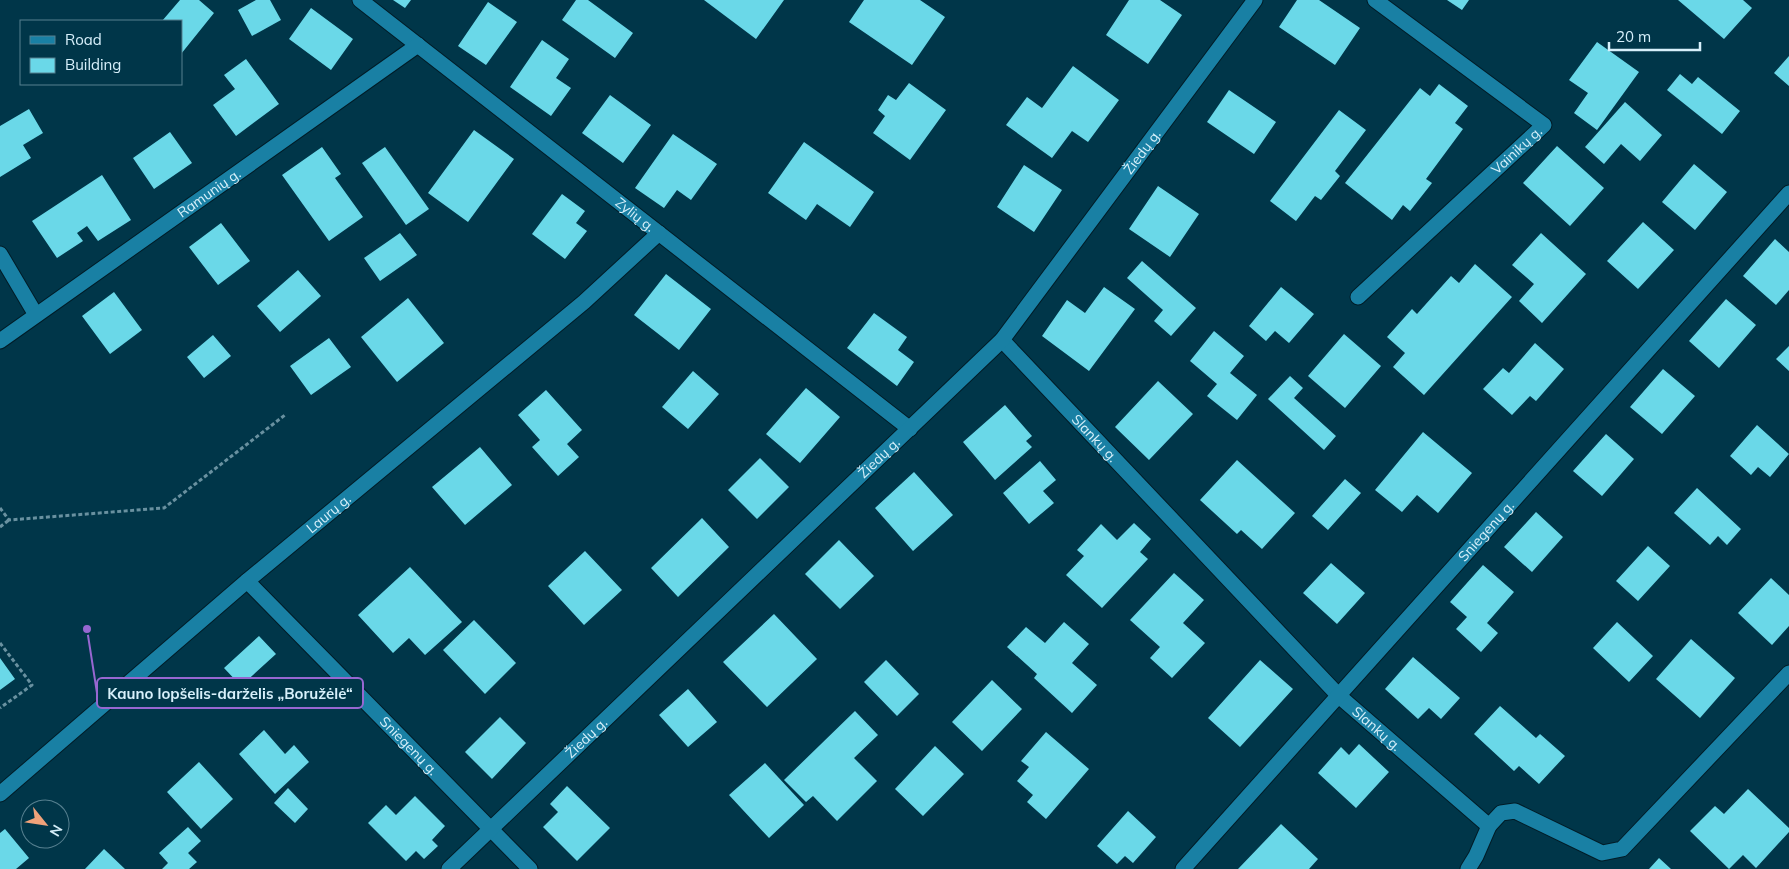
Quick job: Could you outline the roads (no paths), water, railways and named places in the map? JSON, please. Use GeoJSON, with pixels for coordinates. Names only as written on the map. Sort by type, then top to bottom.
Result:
{"type":"FeatureCollection","features":[{"type":"Feature","properties":{"kind":"street","name":"Zylių g."},"geometry":{"type":"LineString","coordinates":[[360,0],[910,429]]}},
{"type":"Feature","properties":{"kind":"street","name":"Žiedų g."},"geometry":{"type":"LineString","coordinates":[[449,869],[1002,340],[1255,0]]}},
{"type":"Feature","properties":{"kind":"street","name":"Vainikų g."},"geometry":{"type":"LineString","coordinates":[[1358,297],[1544,125],[1375,0]]}},
{"type":"Feature","properties":{"kind":"street","name":"Ramunių g."},"geometry":{"type":"LineString","coordinates":[[0,341],[418,45]]}},
{"type":"Feature","properties":{"kind":"street","name":"Sniegenų g."},"geometry":{"type":"LineString","coordinates":[[1183,869],[1789,193]]}},
{"type":"Feature","properties":{"kind":"street","name":"Laurų g."},"geometry":{"type":"LineString","coordinates":[[0,794],[246,580],[584,302],[658,233]]}},
{"type":"Feature","properties":{"kind":"street"},"geometry":{"type":"LineString","coordinates":[[0,254],[36,315]]}},
{"type":"Feature","properties":{"kind":"street","name":"Slankų g."},"geometry":{"type":"LineString","coordinates":[[1002,340],[1339,696],[1489,826]]}},
{"type":"Feature","properties":{"kind":"street","name":"Sniegenų g."},"geometry":{"type":"LineString","coordinates":[[246,580],[530,869]]}},
{"type":"Feature","properties":{"kind":"street"},"geometry":{"type":"LineString","coordinates":[[1468,869],[1489,826],[1501,813],[1515,811],[1602,853],[1622,849],[1789,673]]}},
{"type":"Feature","properties":{"kind":"place","name":"Kauno lopšelis-darželis „Boružėlė“"},"geometry":{"type":"Point","coordinates":[87,629]}}]}
